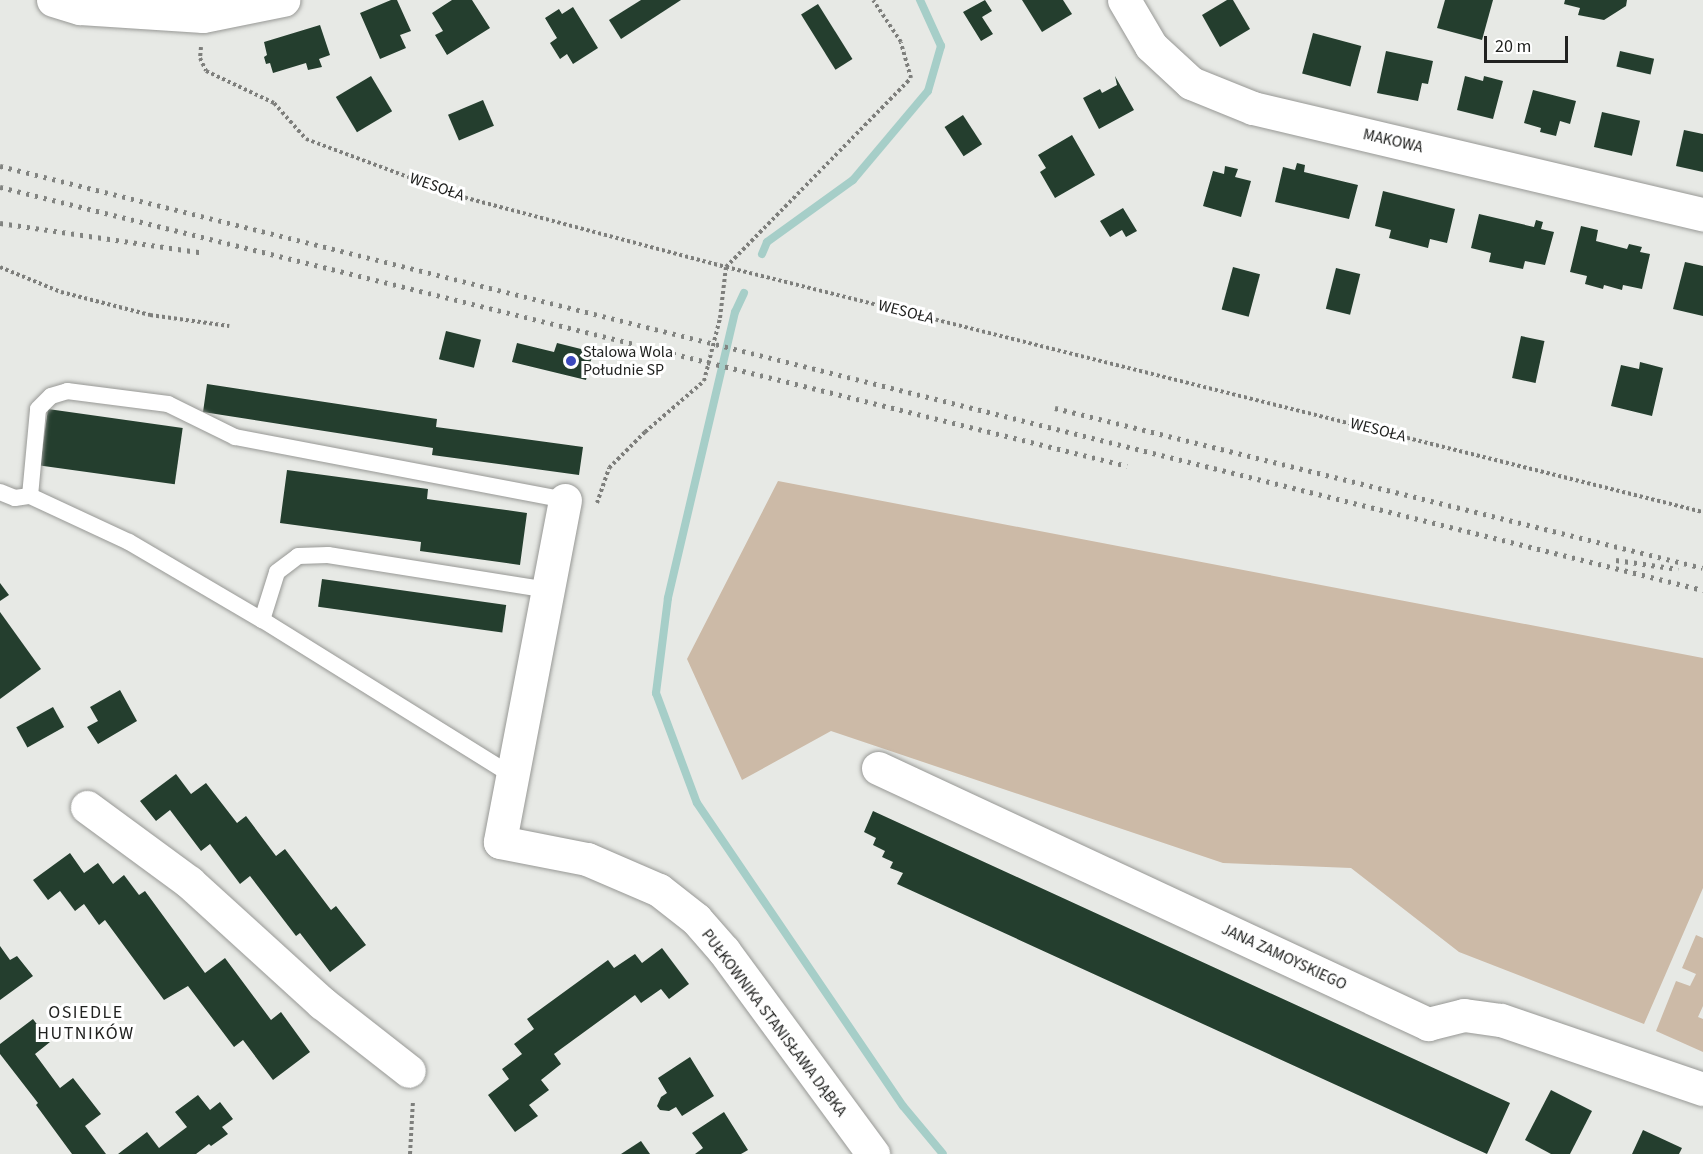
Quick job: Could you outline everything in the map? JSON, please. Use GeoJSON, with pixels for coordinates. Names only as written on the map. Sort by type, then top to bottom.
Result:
{"type":"FeatureCollection","features":[{"type":"Feature","properties":{"kind":"street"},"geometry":{"type":"LineString","coordinates":[[53,0],[80,8],[202,8],[283,0]]}},
{"type":"Feature","properties":{"kind":"street","name":"MAKOWA"},"geometry":{"type":"LineString","coordinates":[[1124,0],[1151,46],[1191,83],[1253,108],[1703,214]]}},
{"type":"Feature","properties":{"kind":"street"},"geometry":{"type":"LineString","coordinates":[[513,776],[549,590],[581,504]]}},
{"type":"Feature","properties":{"kind":"street","name":"JANA ZAMOYSKIEGO"},"geometry":{"type":"LineString","coordinates":[[878,768],[1428,1024],[1464,1015],[1500,1020],[1703,1089]]}},
{"type":"Feature","properties":{"kind":"street","name":"PUŁKOWNIKA STANISŁAWA DĄBKA"},"geometry":{"type":"LineString","coordinates":[[513,776],[500,842],[587,859],[659,890],[696,919],[724,951],[873,1154]]}},
{"type":"Feature","properties":{"kind":"street"},"geometry":{"type":"LineString","coordinates":[[87,807],[189,882],[411,1083]]}},
{"type":"Feature","properties":{"kind":"lane"},"geometry":{"type":"LineString","coordinates":[[30,496],[38,409],[51,396],[67,391],[168,404],[235,437],[581,504]]}},
{"type":"Feature","properties":{"kind":"lane"},"geometry":{"type":"LineString","coordinates":[[0,492],[15,498],[30,496],[129,542],[262,620],[513,776]]}},
{"type":"Feature","properties":{"kind":"lane"},"geometry":{"type":"LineString","coordinates":[[262,620],[277,572],[298,556],[328,555],[549,590]]}},
{"type":"Feature","properties":{"kind":"path"},"geometry":{"type":"LineString","coordinates":[[581,504],[609,468],[645,432],[705,381],[720,318],[726,267],[911,78],[901,42],[873,0]]}},
{"type":"Feature","properties":{"kind":"path","name":"WESOŁA"},"geometry":{"type":"LineString","coordinates":[[202,8],[200,58],[206,71],[274,103],[306,139],[459,196],[726,267],[1703,512]]}},
{"type":"Feature","properties":{"kind":"path"},"geometry":{"type":"LineString","coordinates":[[0,267],[61,292],[150,315],[229,326]]}},
{"type":"Feature","properties":{"kind":"path"},"geometry":{"type":"LineString","coordinates":[[410,1154],[411,1083]]}},
{"type":"Feature","properties":{"kind":"shaded area"},"geometry":{"type":"Polygon","coordinates":[[[778,481],[1703,658],[1703,888],[1644,1024],[1459,952],[1351,868],[1223,863],[831,731],[742,780],[687,659],[778,481]]]}},
{"type":"Feature","properties":{"kind":"shaded area"},"geometry":{"type":"Polygon","coordinates":[[[1696,935],[1703,938],[1703,1006],[1698,1017],[1703,1019],[1703,1052],[1656,1031],[1676,981],[1690,986],[1696,974],[1682,968],[1696,935]]]}},
{"type":"Feature","properties":{"kind":"building"},"geometry":{"type":"Polygon","coordinates":[[[391,0],[397,0],[411,31],[400,35],[406,48],[380,59],[360,13],[391,0]]]}},
{"type":"Feature","properties":{"kind":"building"},"geometry":{"type":"Polygon","coordinates":[[[452,0],[472,0],[490,28],[447,55],[435,35],[443,31],[432,13],[452,0]]]}},
{"type":"Feature","properties":{"kind":"building"},"geometry":{"type":"Polygon","coordinates":[[[641,0],[681,0],[621,39],[609,20],[641,0]]]}},
{"type":"Feature","properties":{"kind":"building"},"geometry":{"type":"Polygon","coordinates":[[[985,0],[992,11],[982,17],[993,34],[981,41],[963,12],[985,0]]]}},
{"type":"Feature","properties":{"kind":"building"},"geometry":{"type":"Polygon","coordinates":[[[1022,0],[1063,0],[1072,14],[1042,32],[1022,0]]]}},
{"type":"Feature","properties":{"kind":"building"},"geometry":{"type":"Polygon","coordinates":[[[1227,0],[1233,0],[1250,29],[1220,47],[1202,15],[1227,0]]]}},
{"type":"Feature","properties":{"kind":"building"},"geometry":{"type":"Polygon","coordinates":[[[1445,0],[1493,0],[1482,40],[1437,28],[1445,0]]]}},
{"type":"Feature","properties":{"kind":"building"},"geometry":{"type":"Polygon","coordinates":[[[1565,0],[1627,0],[1626,6],[1604,20],[1578,15],[1580,8],[1564,4],[1565,0]]]}},
{"type":"Feature","properties":{"kind":"building"},"geometry":{"type":"Polygon","coordinates":[[[818,4],[852,59],[835,70],[801,15],[818,4]]]}},
{"type":"Feature","properties":{"kind":"building"},"geometry":{"type":"Polygon","coordinates":[[[573,7],[598,48],[573,64],[567,54],[560,59],[550,43],[557,38],[545,18],[559,9],[562,14],[573,7]]]}},
{"type":"Feature","properties":{"kind":"building"},"geometry":{"type":"Polygon","coordinates":[[[320,25],[330,55],[319,59],[322,67],[308,70],[306,63],[273,73],[270,63],[266,64],[264,57],[267,55],[264,42],[320,25]]]}},
{"type":"Feature","properties":{"kind":"building"},"geometry":{"type":"Polygon","coordinates":[[[1313,33],[1361,46],[1350,87],[1302,74],[1313,33]]]}},
{"type":"Feature","properties":{"kind":"building"},"geometry":{"type":"Polygon","coordinates":[[[1386,51],[1433,61],[1428,84],[1422,83],[1418,101],[1377,93],[1386,51]]]}},
{"type":"Feature","properties":{"kind":"building"},"geometry":{"type":"Polygon","coordinates":[[[1620,51],[1654,59],[1651,74],[1616,67],[1620,51]]]}},
{"type":"Feature","properties":{"kind":"building"},"geometry":{"type":"Polygon","coordinates":[[[371,76],[392,111],[357,132],[336,97],[371,76]]]}},
{"type":"Feature","properties":{"kind":"building"},"geometry":{"type":"Polygon","coordinates":[[[1115,76],[1134,110],[1099,129],[1083,98],[1100,89],[1102,93],[1117,85],[1115,76]]]}},
{"type":"Feature","properties":{"kind":"building"},"geometry":{"type":"Polygon","coordinates":[[[1465,76],[1483,81],[1484,76],[1503,81],[1493,119],[1457,110],[1465,76]]]}},
{"type":"Feature","properties":{"kind":"building"},"geometry":{"type":"Polygon","coordinates":[[[1533,90],[1576,101],[1570,124],[1560,121],[1556,136],[1540,132],[1541,128],[1524,123],[1533,90]]]}},
{"type":"Feature","properties":{"kind":"building"},"geometry":{"type":"Polygon","coordinates":[[[483,100],[494,126],[459,141],[448,115],[483,100]]]}},
{"type":"Feature","properties":{"kind":"building"},"geometry":{"type":"Polygon","coordinates":[[[1602,112],[1640,121],[1632,156],[1594,147],[1602,112]]]}},
{"type":"Feature","properties":{"kind":"building"},"geometry":{"type":"Polygon","coordinates":[[[963,115],[982,144],[964,156],[945,127],[963,115]]]}},
{"type":"Feature","properties":{"kind":"building"},"geometry":{"type":"Polygon","coordinates":[[[1684,130],[1703,134],[1703,172],[1676,166],[1684,130]]]}},
{"type":"Feature","properties":{"kind":"building"},"geometry":{"type":"Polygon","coordinates":[[[1072,135],[1095,175],[1055,198],[1040,172],[1046,168],[1038,155],[1072,135]]]}},
{"type":"Feature","properties":{"kind":"building"},"geometry":{"type":"Polygon","coordinates":[[[1297,163],[1305,165],[1304,172],[1358,185],[1349,219],[1275,202],[1283,167],[1295,170],[1297,163]]]}},
{"type":"Feature","properties":{"kind":"building"},"geometry":{"type":"Polygon","coordinates":[[[1225,166],[1238,169],[1235,177],[1251,181],[1241,217],[1203,206],[1213,171],[1224,174],[1225,166]]]}},
{"type":"Feature","properties":{"kind":"building"},"geometry":{"type":"Polygon","coordinates":[[[1383,191],[1455,209],[1447,243],[1430,239],[1428,248],[1389,238],[1391,230],[1375,226],[1383,191]]]}},
{"type":"Feature","properties":{"kind":"building"},"geometry":{"type":"Polygon","coordinates":[[[1123,208],[1137,231],[1126,237],[1122,230],[1110,237],[1100,221],[1123,208]]]}},
{"type":"Feature","properties":{"kind":"building"},"geometry":{"type":"Polygon","coordinates":[[[1479,214],[1534,227],[1536,220],[1543,222],[1541,229],[1554,232],[1545,265],[1525,261],[1523,269],[1489,262],[1491,253],[1471,248],[1479,214]]]}},
{"type":"Feature","properties":{"kind":"building"},"geometry":{"type":"Polygon","coordinates":[[[1581,226],[1598,230],[1596,241],[1627,249],[1629,244],[1642,247],[1640,252],[1650,254],[1642,289],[1623,285],[1622,290],[1604,285],[1603,289],[1585,284],[1587,276],[1570,272],[1581,226]]]}},
{"type":"Feature","properties":{"kind":"building"},"geometry":{"type":"Polygon","coordinates":[[[1685,262],[1703,266],[1703,316],[1673,309],[1685,262]]]}},
{"type":"Feature","properties":{"kind":"building"},"geometry":{"type":"Polygon","coordinates":[[[1233,267],[1260,274],[1249,317],[1222,310],[1233,267]]]}},
{"type":"Feature","properties":{"kind":"building"},"geometry":{"type":"Polygon","coordinates":[[[1336,268],[1360,274],[1350,315],[1326,309],[1336,268]]]}},
{"type":"Feature","properties":{"kind":"building"},"geometry":{"type":"Polygon","coordinates":[[[446,331],[481,340],[474,368],[439,359],[446,331]]]}},
{"type":"Feature","properties":{"kind":"building"},"geometry":{"type":"Polygon","coordinates":[[[1521,336],[1544,341],[1536,383],[1512,378],[1521,336]]]}},
{"type":"Feature","properties":{"kind":"building"},"geometry":{"type":"Polygon","coordinates":[[[517,343],[554,352],[557,343],[593,352],[586,380],[512,362],[517,343]]]}},
{"type":"Feature","properties":{"kind":"building"},"geometry":{"type":"Polygon","coordinates":[[[1640,362],[1663,368],[1652,416],[1611,406],[1621,365],[1639,369],[1640,362]]]}},
{"type":"Feature","properties":{"kind":"building"},"geometry":{"type":"Polygon","coordinates":[[[207,384],[437,419],[436,427],[583,447],[579,475],[432,455],[433,448],[203,412],[207,384]]]}},
{"type":"Feature","properties":{"kind":"building"},"geometry":{"type":"Polygon","coordinates":[[[48,409],[183,428],[175,484],[40,465],[48,409]]]}},
{"type":"Feature","properties":{"kind":"building"},"geometry":{"type":"Polygon","coordinates":[[[287,470],[428,489],[427,499],[527,513],[520,565],[420,551],[421,542],[280,523],[287,470]]]}},
{"type":"Feature","properties":{"kind":"building"},"geometry":{"type":"Polygon","coordinates":[[[322,579],[506,605],[502,633],[318,607],[322,579]]]}},
{"type":"Feature","properties":{"kind":"building"},"geometry":{"type":"Polygon","coordinates":[[[0,583],[9,595],[0,601],[0,583]]]}},
{"type":"Feature","properties":{"kind":"building"},"geometry":{"type":"Polygon","coordinates":[[[0,612],[41,669],[0,699],[0,612]]]}},
{"type":"Feature","properties":{"kind":"building"},"geometry":{"type":"Polygon","coordinates":[[[120,690],[137,721],[98,744],[87,727],[98,721],[90,707],[120,690]]]}},
{"type":"Feature","properties":{"kind":"building"},"geometry":{"type":"Polygon","coordinates":[[[53,707],[64,727],[27,747],[16,727],[53,707]]]}},
{"type":"Feature","properties":{"kind":"building"},"geometry":{"type":"Polygon","coordinates":[[[176,774],[191,794],[206,783],[237,823],[246,816],[276,856],[285,849],[331,910],[336,906],[366,945],[330,972],[300,933],[296,936],[250,876],[240,884],[210,844],[201,851],[170,810],[156,821],[140,801],[176,774]]]}},
{"type":"Feature","properties":{"kind":"building"},"geometry":{"type":"Polygon","coordinates":[[[873,811],[1510,1103],[1487,1154],[897,884],[903,873],[890,868],[893,862],[882,857],[885,851],[873,845],[876,838],[864,832],[873,811]]]}},
{"type":"Feature","properties":{"kind":"building"},"geometry":{"type":"Polygon","coordinates":[[[70,853],[84,873],[98,863],[113,884],[124,875],[139,895],[145,891],[205,973],[225,958],[271,1020],[281,1012],[310,1052],[273,1080],[243,1040],[234,1047],[188,986],[164,1000],[105,920],[99,925],[84,904],[75,911],[60,891],[48,900],[33,880],[70,853]]]}},
{"type":"Feature","properties":{"kind":"building"},"geometry":{"type":"Polygon","coordinates":[[[0,946],[10,960],[17,956],[33,976],[0,1000],[0,946]]]}},
{"type":"Feature","properties":{"kind":"building"},"geometry":{"type":"Polygon","coordinates":[[[662,948],[689,984],[669,999],[661,989],[641,1003],[635,995],[554,1054],[561,1064],[541,1080],[549,1090],[529,1105],[538,1116],[515,1132],[488,1095],[509,1079],[502,1069],[522,1054],[514,1044],[534,1029],[527,1019],[608,960],[614,968],[635,954],[642,963],[662,948]]]}},
{"type":"Feature","properties":{"kind":"building"},"geometry":{"type":"Polygon","coordinates":[[[33,1019],[50,1042],[35,1054],[60,1088],[73,1078],[101,1114],[85,1126],[106,1154],[72,1154],[36,1105],[38,1103],[0,1054],[0,1044],[33,1019]]]}},
{"type":"Feature","properties":{"kind":"building"},"geometry":{"type":"Polygon","coordinates":[[[690,1057],[714,1096],[682,1116],[676,1107],[669,1111],[660,1110],[657,1106],[661,1097],[667,1093],[658,1078],[690,1057]]]}},
{"type":"Feature","properties":{"kind":"building"},"geometry":{"type":"Polygon","coordinates":[[[1551,1090],[1592,1111],[1570,1154],[1551,1154],[1525,1140],[1551,1090]]]}},
{"type":"Feature","properties":{"kind":"building"},"geometry":{"type":"Polygon","coordinates":[[[198,1095],[210,1110],[220,1102],[233,1119],[222,1127],[228,1134],[196,1154],[118,1154],[147,1132],[159,1148],[187,1127],[175,1112],[198,1095]]]}},
{"type":"Feature","properties":{"kind":"building"},"geometry":{"type":"Polygon","coordinates":[[[724,1112],[748,1150],[741,1154],[695,1154],[703,1148],[692,1133],[724,1112]]]}},
{"type":"Feature","properties":{"kind":"building"},"geometry":{"type":"Polygon","coordinates":[[[1643,1130],[1682,1148],[1679,1154],[1632,1154],[1643,1130]]]}},
{"type":"Feature","properties":{"kind":"building"},"geometry":{"type":"Polygon","coordinates":[[[641,1141],[650,1154],[621,1154],[641,1141]]]}},
{"type":"Feature","properties":{"kind":"waterway"},"geometry":{"type":"LineString","coordinates":[[762,254],[767,242],[853,180],[928,91],[941,46],[920,0]]}},
{"type":"Feature","properties":{"kind":"waterway"},"geometry":{"type":"LineString","coordinates":[[744,293],[735,312],[668,598],[656,693],[697,803],[903,1106],[943,1154]]}},
{"type":"Feature","properties":{"kind":"railway"},"geometry":{"type":"LineString","coordinates":[[0,166],[1703,590]]}},
{"type":"Feature","properties":{"kind":"railway"},"geometry":{"type":"LineString","coordinates":[[0,187],[1127,466]]}},
{"type":"Feature","properties":{"kind":"railway"},"geometry":{"type":"LineString","coordinates":[[0,223],[200,252]]}},
{"type":"Feature","properties":{"kind":"railway"},"geometry":{"type":"LineString","coordinates":[[1055,408],[1703,568]]}},
{"type":"Feature","properties":{"kind":"railway"},"geometry":{"type":"LineString","coordinates":[[1616,560],[1678,569]]}},
{"type":"Feature","properties":{"kind":"place","name":"Stalowa Wola Południe SP"},"geometry":{"type":"Point","coordinates":[571,361]}},
{"type":"Feature","properties":{"kind":"district","name":"OSIEDLE HUTNIKÓW"},"geometry":{"type":"Point","coordinates":[86,1024]}}]}
